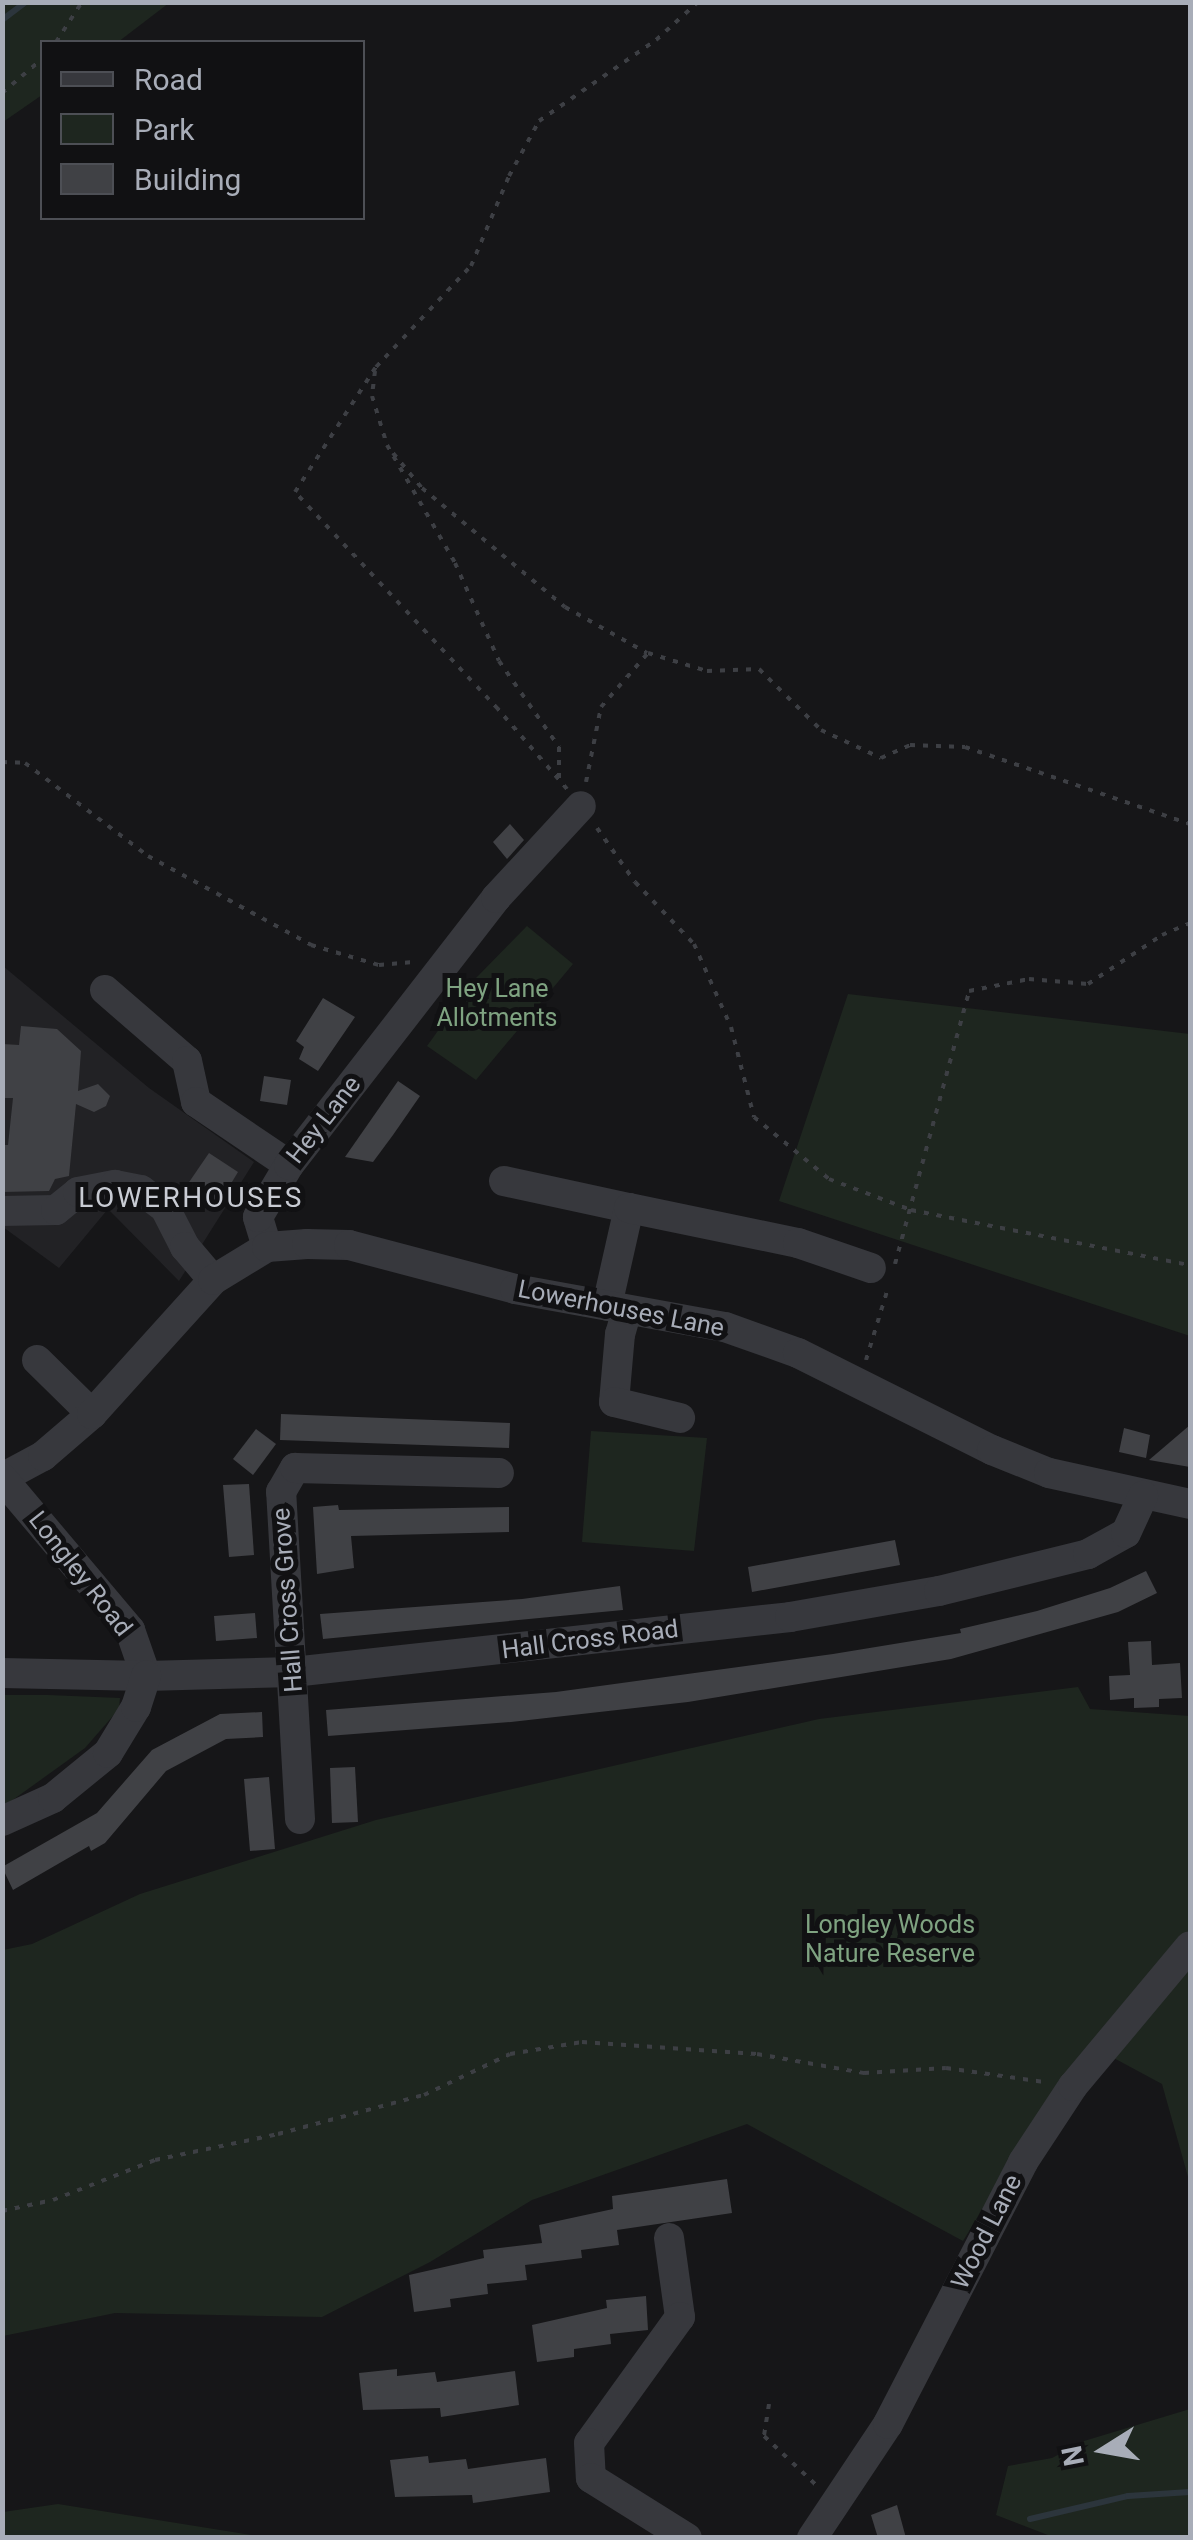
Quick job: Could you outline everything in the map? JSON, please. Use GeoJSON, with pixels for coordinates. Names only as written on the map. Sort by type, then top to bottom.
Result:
{"type":"FeatureCollection","features":[{"type":"Feature","properties":{"kind":"street","name":"Hey Lane"},"geometry":{"type":"LineString","coordinates":[[266,1247],[258,1217],[289,1165],[496,898],[581,806]]}},
{"type":"Feature","properties":{"kind":"street"},"geometry":{"type":"LineString","coordinates":[[105,990],[187,1060],[196,1102],[289,1165]]}},
{"type":"Feature","properties":{"kind":"street"},"geometry":{"type":"LineString","coordinates":[[504,1182],[798,1243],[871,1268]]}},
{"type":"Feature","properties":{"kind":"street"},"geometry":{"type":"LineString","coordinates":[[2,1211],[56,1210],[78,1192],[115,1185],[141,1190],[165,1208],[186,1247],[214,1280]]}},
{"type":"Feature","properties":{"kind":"street"},"geometry":{"type":"LineString","coordinates":[[629,1208],[617,1308],[620,1334],[614,1402],[680,1418]]}},
{"type":"Feature","properties":{"kind":"street","name":"Lowerhouses Lane"},"geometry":{"type":"LineString","coordinates":[[266,1247],[349,1245],[514,1288],[724,1327],[798,1353],[1048,1473],[1190,1504]]}},
{"type":"Feature","properties":{"kind":"street"},"geometry":{"type":"LineString","coordinates":[[3,1478],[43,1456],[92,1414],[214,1280],[266,1247]]}},
{"type":"Feature","properties":{"kind":"street"},"geometry":{"type":"LineString","coordinates":[[37,1360],[92,1414]]}},
{"type":"Feature","properties":{"kind":"street","name":"Hall Cross Grove"},"geometry":{"type":"LineString","coordinates":[[300,1818],[280,1492],[296,1468],[499,1474]]}},
{"type":"Feature","properties":{"kind":"street","name":"Longley Road"},"geometry":{"type":"LineString","coordinates":[[3,1478],[130,1630],[146,1676]]}},
{"type":"Feature","properties":{"kind":"street","name":"Hall Cross Road"},"geometry":{"type":"LineString","coordinates":[[2,1673],[146,1676],[293,1672],[790,1617],[940,1591],[1088,1554],[1126,1533],[1143,1496]]}},
{"type":"Feature","properties":{"kind":"street"},"geometry":{"type":"LineString","coordinates":[[2,1820],[53,1798],[108,1753],[136,1707],[146,1676]]}},
{"type":"Feature","properties":{"kind":"street","name":"Wood Lane"},"geometry":{"type":"LineString","coordinates":[[812,2538],[888,2424],[1022,2162],[1073,2086],[1190,1946]]}},
{"type":"Feature","properties":{"kind":"street"},"geometry":{"type":"LineString","coordinates":[[669,2238],[680,2318],[589,2443],[592,2478],[635,2519],[683,2536]]}},
{"type":"Feature","properties":{"kind":"path"},"geometry":{"type":"LineString","coordinates":[[57,40],[82,2]]}},
{"type":"Feature","properties":{"kind":"path"},"geometry":{"type":"LineString","coordinates":[[698,2],[656,40],[538,121],[509,176],[471,266],[376,367],[295,492],[498,708],[581,806],[635,882],[694,944],[732,1026],[754,1117],[829,1179],[912,1210],[1190,1265]]}},
{"type":"Feature","properties":{"kind":"path"},"geometry":{"type":"LineString","coordinates":[[2,93],[40,62]]}},
{"type":"Feature","properties":{"kind":"path"},"geometry":{"type":"LineString","coordinates":[[376,367],[372,396],[387,445],[455,563],[500,660],[560,746],[560,780]]}},
{"type":"Feature","properties":{"kind":"path"},"geometry":{"type":"LineString","coordinates":[[387,445],[422,488],[565,607],[648,653],[707,671],[759,669],[821,730],[881,758],[910,745],[966,747],[1190,824]]}},
{"type":"Feature","properties":{"kind":"path"},"geometry":{"type":"LineString","coordinates":[[581,806],[601,707],[648,653]]}},
{"type":"Feature","properties":{"kind":"path"},"geometry":{"type":"LineString","coordinates":[[2,762],[25,763],[148,856],[311,945],[379,965],[416,962],[443,967]]}},
{"type":"Feature","properties":{"kind":"path"},"geometry":{"type":"LineString","coordinates":[[859,1384],[912,1210],[968,991],[1029,979],[1088,984],[1162,935],[1190,923]]}},
{"type":"Feature","properties":{"kind":"path"},"geometry":{"type":"LineString","coordinates":[[2,2210],[53,2200],[154,2160],[278,2134],[424,2095],[510,2054],[582,2042],[757,2054],[864,2073],[946,2068],[1073,2086]]}},
{"type":"Feature","properties":{"kind":"path"},"geometry":{"type":"LineString","coordinates":[[769,2404],[764,2436],[835,2503]]}},
{"type":"Feature","properties":{"kind":"shaded area"},"geometry":{"type":"Polygon","coordinates":[[[3,966],[149,1088],[254,1162],[179,1281],[108,1209],[59,1268],[3,1227],[3,966]]]}},
{"type":"Feature","properties":{"kind":"green space"},"geometry":{"type":"Polygon","coordinates":[[[3,2],[169,2],[121,40],[40,40],[40,96],[3,122],[3,2]]]}},
{"type":"Feature","properties":{"kind":"green space","name":"Hey Lane Allotments"},"geometry":{"type":"Polygon","coordinates":[[[527,926],[573,964],[476,1080],[427,1046],[476,978],[527,926]]]}},
{"type":"Feature","properties":{"kind":"green space"},"geometry":{"type":"Polygon","coordinates":[[[848,994],[1190,1034],[1190,1336],[779,1201],[848,994]]]}},
{"type":"Feature","properties":{"kind":"green space"},"geometry":{"type":"Polygon","coordinates":[[[591,1431],[707,1438],[694,1551],[582,1542],[591,1431]]]}},
{"type":"Feature","properties":{"kind":"green space","name":"Longley Woods Nature Reserve"},"geometry":{"type":"Polygon","coordinates":[[[1078,1687],[1090,1709],[1190,1716],[1190,1932],[1018,2152],[963,2241],[747,2124],[532,2200],[430,2262],[322,2317],[115,2313],[3,2336],[3,1950],[32,1944],[140,1894],[376,1820],[819,1719],[1078,1687]]]}},
{"type":"Feature","properties":{"kind":"green space"},"geometry":{"type":"Polygon","coordinates":[[[3,1695],[120,1698],[119,1709],[85,1748],[3,1807],[3,1695]]]}},
{"type":"Feature","properties":{"kind":"green space"},"geometry":{"type":"Polygon","coordinates":[[[1190,1959],[1190,2184],[1162,2084],[1110,2056],[1190,1959]]]}},
{"type":"Feature","properties":{"kind":"green space"},"geometry":{"type":"Polygon","coordinates":[[[1190,2409],[1190,2537],[1053,2537],[996,2515],[1008,2466],[1052,2458],[1084,2441],[1190,2409]]]}},
{"type":"Feature","properties":{"kind":"green space"},"geometry":{"type":"Polygon","coordinates":[[[58,2504],[264,2537],[3,2537],[3,2512],[58,2504]]]}},
{"type":"Feature","properties":{"kind":"building"},"geometry":{"type":"Polygon","coordinates":[[[510,824],[524,840],[507,859],[493,842],[510,824]]]}},
{"type":"Feature","properties":{"kind":"building"},"geometry":{"type":"Polygon","coordinates":[[[323,998],[355,1017],[318,1071],[299,1059],[304,1047],[296,1041],[323,998]]]}},
{"type":"Feature","properties":{"kind":"building"},"geometry":{"type":"Polygon","coordinates":[[[21,1026],[57,1029],[81,1051],[78,1091],[98,1084],[110,1096],[106,1106],[94,1112],[76,1104],[69,1176],[55,1179],[49,1191],[2,1192],[2,1145],[8,1145],[13,1098],[2,1098],[2,1044],[19,1045],[21,1026]]]}},
{"type":"Feature","properties":{"kind":"building"},"geometry":{"type":"Polygon","coordinates":[[[264,1076],[291,1080],[287,1105],[260,1101],[264,1076]]]}},
{"type":"Feature","properties":{"kind":"building"},"geometry":{"type":"Polygon","coordinates":[[[398,1081],[420,1096],[393,1135],[373,1162],[345,1157],[398,1081]]]}},
{"type":"Feature","properties":{"kind":"building"},"geometry":{"type":"Polygon","coordinates":[[[209,1153],[238,1172],[215,1210],[185,1188],[209,1153]]]}},
{"type":"Feature","properties":{"kind":"building"},"geometry":{"type":"Polygon","coordinates":[[[281,1414],[510,1423],[509,1448],[280,1440],[281,1414]]]}},
{"type":"Feature","properties":{"kind":"building"},"geometry":{"type":"Polygon","coordinates":[[[1190,1425],[1190,1467],[1149,1460],[1190,1425]]]}},
{"type":"Feature","properties":{"kind":"building"},"geometry":{"type":"Polygon","coordinates":[[[1124,1428],[1150,1435],[1146,1458],[1119,1452],[1124,1428]]]}},
{"type":"Feature","properties":{"kind":"building"},"geometry":{"type":"Polygon","coordinates":[[[256,1429],[276,1444],[253,1475],[233,1459],[256,1429]]]}},
{"type":"Feature","properties":{"kind":"building"},"geometry":{"type":"Polygon","coordinates":[[[249,1484],[254,1555],[229,1557],[223,1485],[249,1484]]]}},
{"type":"Feature","properties":{"kind":"building"},"geometry":{"type":"Polygon","coordinates":[[[338,1505],[339,1510],[509,1507],[509,1532],[351,1536],[354,1568],[317,1574],[313,1507],[338,1505]]]}},
{"type":"Feature","properties":{"kind":"building"},"geometry":{"type":"Polygon","coordinates":[[[895,1540],[900,1565],[752,1592],[748,1567],[895,1540]]]}},
{"type":"Feature","properties":{"kind":"building"},"geometry":{"type":"Polygon","coordinates":[[[1146,1571],[1157,1593],[1118,1612],[951,1659],[688,1702],[511,1722],[328,1736],[326,1710],[556,1692],[961,1633],[960,1629],[1110,1588],[1146,1571]]]}},
{"type":"Feature","properties":{"kind":"building"},"geometry":{"type":"Polygon","coordinates":[[[620,1586],[623,1610],[323,1639],[320,1614],[522,1599],[620,1586]]]}},
{"type":"Feature","properties":{"kind":"building"},"geometry":{"type":"Polygon","coordinates":[[[255,1613],[257,1638],[216,1641],[214,1616],[255,1613]]]}},
{"type":"Feature","properties":{"kind":"building"},"geometry":{"type":"Polygon","coordinates":[[[1151,1641],[1152,1665],[1180,1663],[1182,1698],[1159,1699],[1159,1707],[1134,1708],[1134,1698],[1110,1700],[1109,1676],[1130,1675],[1128,1642],[1151,1641]]]}},
{"type":"Feature","properties":{"kind":"building"},"geometry":{"type":"Polygon","coordinates":[[[262,1712],[263,1737],[226,1739],[166,1771],[105,1843],[91,1851],[89,1846],[13,1890],[2,1867],[97,1813],[152,1750],[220,1714],[262,1712]]]}},
{"type":"Feature","properties":{"kind":"building"},"geometry":{"type":"Polygon","coordinates":[[[355,1767],[358,1822],[332,1823],[330,1768],[355,1767]]]}},
{"type":"Feature","properties":{"kind":"building"},"geometry":{"type":"Polygon","coordinates":[[[269,1777],[275,1849],[250,1851],[244,1779],[269,1777]]]}},
{"type":"Feature","properties":{"kind":"building"},"geometry":{"type":"Polygon","coordinates":[[[727,2179],[732,2213],[617,2230],[619,2245],[581,2250],[582,2258],[525,2265],[527,2280],[487,2284],[488,2294],[450,2299],[451,2307],[414,2312],[409,2275],[484,2258],[483,2250],[542,2243],[539,2225],[613,2209],[612,2196],[727,2179]]]}},
{"type":"Feature","properties":{"kind":"building"},"geometry":{"type":"Polygon","coordinates":[[[646,2296],[648,2330],[610,2334],[611,2344],[574,2349],[574,2357],[537,2362],[532,2325],[607,2308],[606,2300],[646,2296]]]}},
{"type":"Feature","properties":{"kind":"building"},"geometry":{"type":"Polygon","coordinates":[[[397,2369],[397,2376],[435,2372],[437,2382],[515,2371],[519,2405],[441,2417],[440,2408],[363,2410],[359,2373],[397,2369]]]}},
{"type":"Feature","properties":{"kind":"building"},"geometry":{"type":"Polygon","coordinates":[[[428,2456],[429,2463],[466,2459],[468,2469],[546,2458],[550,2492],[473,2503],[472,2495],[395,2497],[390,2460],[428,2456]]]}},
{"type":"Feature","properties":{"kind":"building"},"geometry":{"type":"Polygon","coordinates":[[[897,2505],[906,2538],[878,2538],[871,2515],[897,2505]]]}},
{"type":"Feature","properties":{"kind":"waterway"},"geometry":{"type":"LineString","coordinates":[[2,20],[26,2]]}},
{"type":"Feature","properties":{"kind":"waterway"},"geometry":{"type":"LineString","coordinates":[[1030,2519],[1128,2496],[1190,2492]]}},
{"type":"Feature","properties":{"kind":"district","name":"LOWERHOUSES"},"geometry":{"type":"Point","coordinates":[191,1198]}}]}
